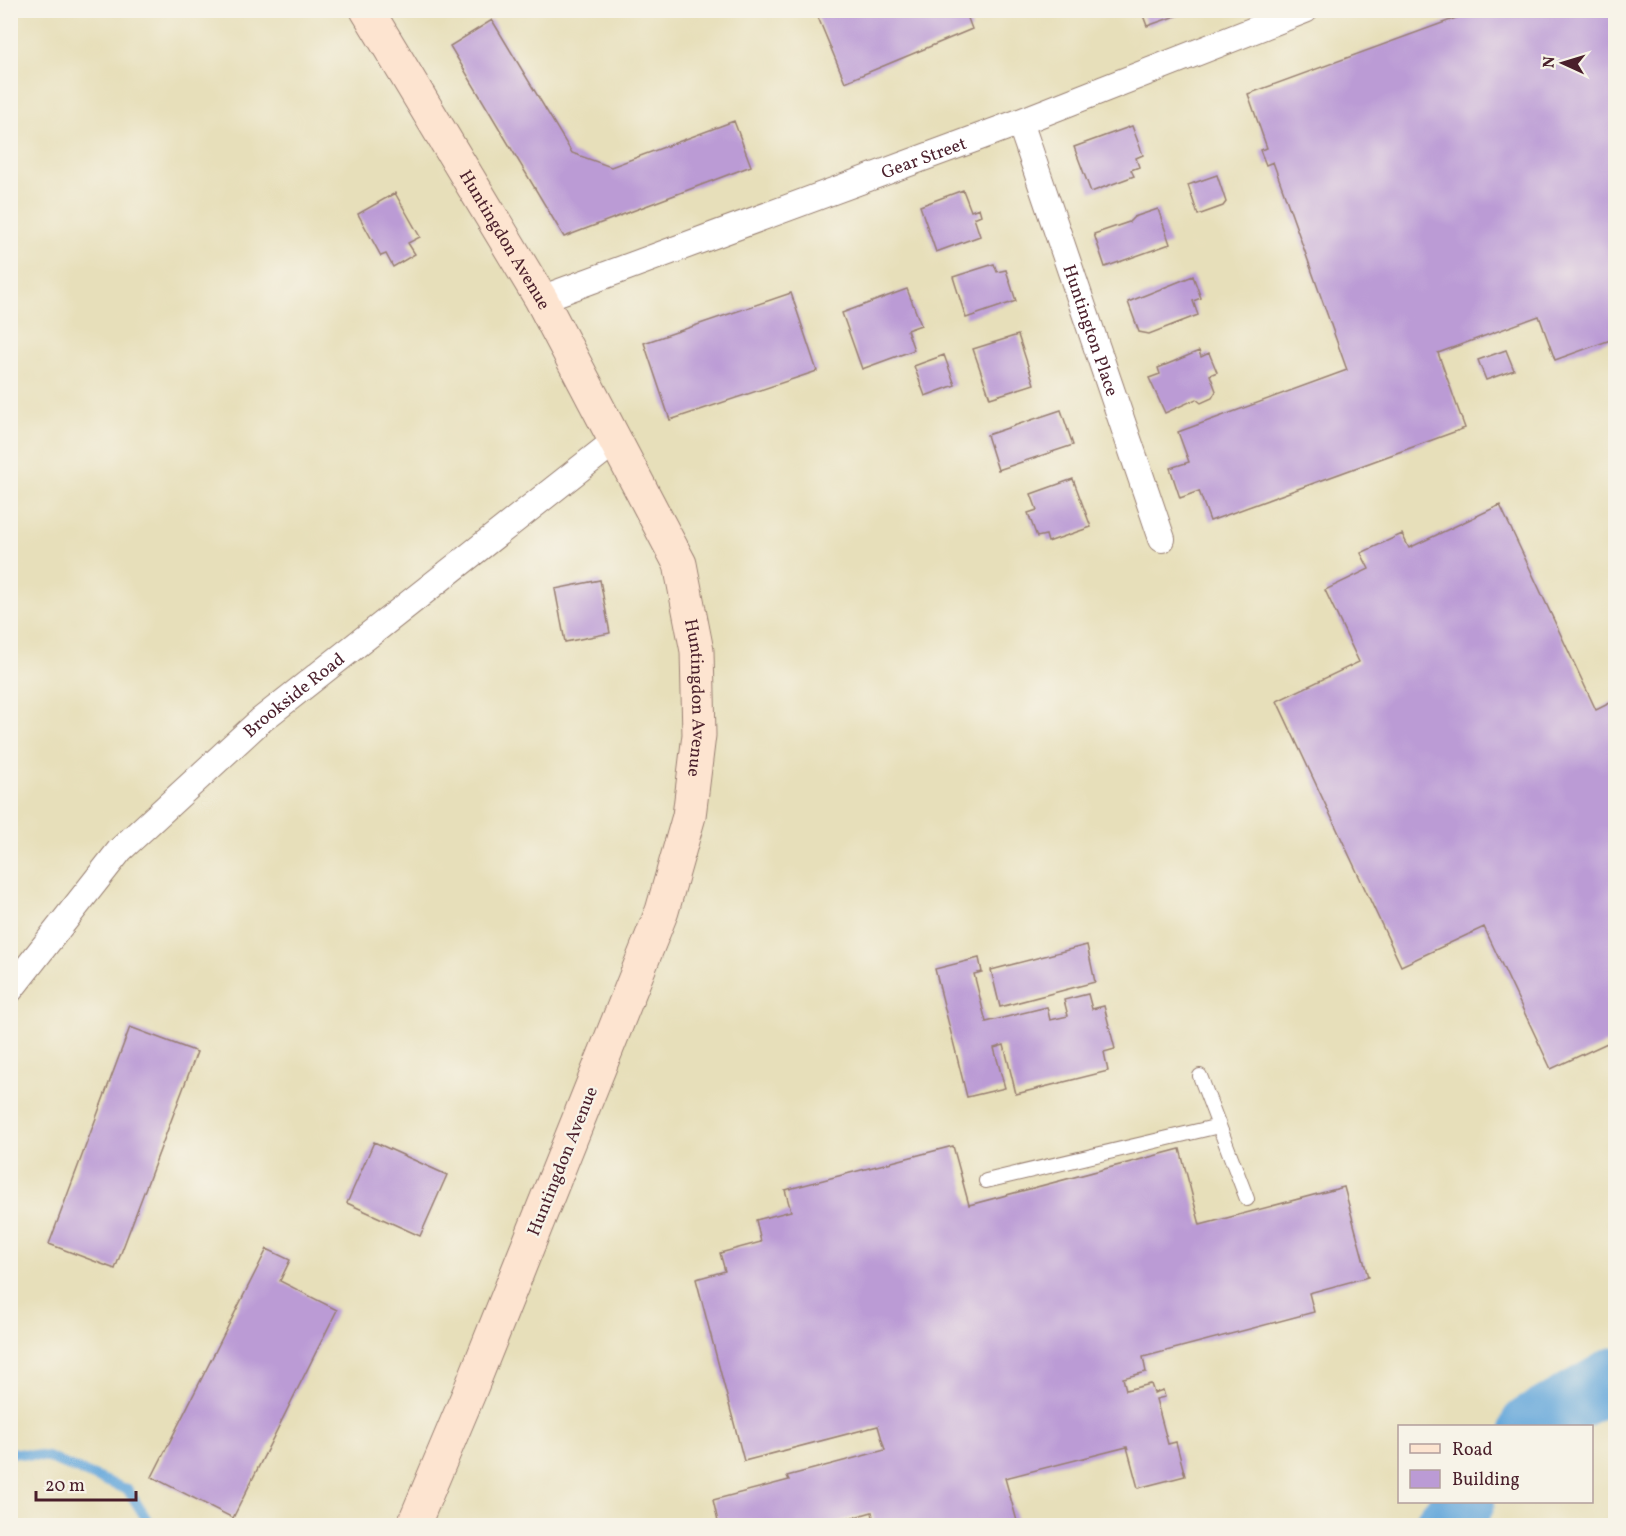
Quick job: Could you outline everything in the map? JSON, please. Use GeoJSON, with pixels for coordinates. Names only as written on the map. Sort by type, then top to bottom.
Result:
{"type":"FeatureCollection","features":[{"type":"Feature","properties":{"kind":"main road","name":"Huntingdon Avenue"},"geometry":{"type":"LineString","coordinates":[[367,10],[541,299],[680,564],[697,651],[699,735],[689,816],[662,911],[469,1393],[412,1526]]}},
{"type":"Feature","properties":{"kind":"street","name":"Gear Street"},"geometry":{"type":"LineString","coordinates":[[541,299],[1020,122],[1305,10]]}},
{"type":"Feature","properties":{"kind":"street","name":"Huntington Place"},"geometry":{"type":"LineString","coordinates":[[1020,122],[1162,539]]}},
{"type":"Feature","properties":{"kind":"street","name":"Brookside Road"},"geometry":{"type":"LineString","coordinates":[[10,990],[120,850],[260,721],[615,441]]}},
{"type":"Feature","properties":{"kind":"lane"},"geometry":{"type":"LineString","coordinates":[[1200,1076],[1247,1199]]}},
{"type":"Feature","properties":{"kind":"lane"},"geometry":{"type":"LineString","coordinates":[[986,1181],[1219,1126]]}},
{"type":"Feature","properties":{"kind":"building"},"geometry":{"type":"Polygon","coordinates":[[[815,10],[965,10],[972,29],[845,82],[815,10]]]}},
{"type":"Feature","properties":{"kind":"building"},"geometry":{"type":"Polygon","coordinates":[[[1141,10],[1189,10],[1190,11],[1147,26],[1141,10]]]}},
{"type":"Feature","properties":{"kind":"building"},"geometry":{"type":"Polygon","coordinates":[[[1478,10],[1616,10],[1616,338],[1555,360],[1539,316],[1438,353],[1465,428],[1210,521],[1199,491],[1180,498],[1170,468],[1189,462],[1178,432],[1347,370],[1273,162],[1266,165],[1260,150],[1267,148],[1248,94],[1478,10]]]}},
{"type":"Feature","properties":{"kind":"building"},"geometry":{"type":"Polygon","coordinates":[[[492,20],[572,153],[611,167],[734,121],[751,166],[564,237],[450,46],[492,20]]]}},
{"type":"Feature","properties":{"kind":"building"},"geometry":{"type":"Polygon","coordinates":[[[1132,126],[1143,155],[1136,158],[1139,167],[1131,170],[1134,176],[1091,192],[1074,147],[1132,126]]]}},
{"type":"Feature","properties":{"kind":"building"},"geometry":{"type":"Polygon","coordinates":[[[1217,175],[1226,202],[1223,206],[1198,215],[1188,185],[1217,175]]]}},
{"type":"Feature","properties":{"kind":"building"},"geometry":{"type":"Polygon","coordinates":[[[963,190],[971,211],[979,208],[981,215],[974,218],[980,236],[936,252],[920,206],[963,190]]]}},
{"type":"Feature","properties":{"kind":"building"},"geometry":{"type":"Polygon","coordinates":[[[395,193],[420,237],[408,243],[415,254],[393,267],[386,254],[381,256],[358,214],[395,193]]]}},
{"type":"Feature","properties":{"kind":"building"},"geometry":{"type":"Polygon","coordinates":[[[1158,209],[1170,244],[1105,267],[1094,234],[1158,209]]]}},
{"type":"Feature","properties":{"kind":"building"},"geometry":{"type":"Polygon","coordinates":[[[994,264],[997,272],[1006,270],[1016,301],[966,318],[953,277],[994,264]]]}},
{"type":"Feature","properties":{"kind":"building"},"geometry":{"type":"Polygon","coordinates":[[[1193,276],[1201,298],[1193,301],[1198,315],[1149,334],[1139,332],[1128,302],[1193,276]]]}},
{"type":"Feature","properties":{"kind":"building"},"geometry":{"type":"Polygon","coordinates":[[[907,289],[921,325],[907,330],[914,350],[862,369],[842,313],[907,289]]]}},
{"type":"Feature","properties":{"kind":"building"},"geometry":{"type":"Polygon","coordinates":[[[791,293],[817,371],[670,420],[644,343],[791,293]]]}},
{"type":"Feature","properties":{"kind":"building"},"geometry":{"type":"Polygon","coordinates":[[[1018,335],[1034,384],[990,398],[973,349],[1018,335]]]}},
{"type":"Feature","properties":{"kind":"building"},"geometry":{"type":"Polygon","coordinates":[[[1506,350],[1514,370],[1486,380],[1478,360],[1506,350]]]}},
{"type":"Feature","properties":{"kind":"building"},"geometry":{"type":"Polygon","coordinates":[[[1199,351],[1201,357],[1209,353],[1217,372],[1210,375],[1216,391],[1212,398],[1201,403],[1196,399],[1165,413],[1149,378],[1160,374],[1158,368],[1199,351]]]}},
{"type":"Feature","properties":{"kind":"building"},"geometry":{"type":"Polygon","coordinates":[[[944,355],[955,385],[925,396],[914,366],[944,355]]]}},
{"type":"Feature","properties":{"kind":"building"},"geometry":{"type":"Polygon","coordinates":[[[1061,410],[1073,445],[998,470],[987,435],[1061,410]]]}},
{"type":"Feature","properties":{"kind":"building"},"geometry":{"type":"Polygon","coordinates":[[[1073,479],[1091,527],[1048,542],[1046,535],[1037,537],[1028,513],[1037,510],[1031,494],[1073,479]]]}},
{"type":"Feature","properties":{"kind":"building"},"geometry":{"type":"Polygon","coordinates":[[[1500,505],[1596,710],[1616,700],[1616,1039],[1551,1069],[1484,927],[1401,966],[1277,701],[1359,662],[1325,590],[1369,569],[1361,553],[1402,534],[1409,548],[1500,505]]]}},
{"type":"Feature","properties":{"kind":"building"},"geometry":{"type":"Polygon","coordinates":[[[600,580],[610,633],[565,642],[555,589],[600,580]]]}},
{"type":"Feature","properties":{"kind":"building"},"geometry":{"type":"Polygon","coordinates":[[[1087,945],[1095,982],[1000,1007],[991,970],[1087,945]]]}},
{"type":"Feature","properties":{"kind":"building"},"geometry":{"type":"Polygon","coordinates":[[[979,958],[982,972],[974,974],[986,1022],[1047,1007],[1050,1020],[1068,1016],[1064,1000],[1088,994],[1092,1009],[1104,1006],[1115,1049],[1104,1052],[1108,1071],[1016,1094],[1004,1045],[994,1048],[1005,1088],[967,1097],[935,969],[979,958]]]}},
{"type":"Feature","properties":{"kind":"building"},"geometry":{"type":"Polygon","coordinates":[[[130,1027],[197,1052],[115,1269],[49,1244],[130,1027]]]}},
{"type":"Feature","properties":{"kind":"building"},"geometry":{"type":"Polygon","coordinates":[[[374,1142],[447,1175],[420,1236],[347,1203],[374,1142]]]}},
{"type":"Feature","properties":{"kind":"building"},"geometry":{"type":"Polygon","coordinates":[[[953,1146],[969,1205],[1180,1149],[1200,1225],[1344,1187],[1368,1277],[1309,1293],[1314,1312],[1143,1357],[1146,1372],[1123,1378],[1126,1390],[1151,1384],[1154,1393],[1163,1390],[1165,1397],[1156,1399],[1168,1444],[1176,1442],[1185,1476],[1138,1488],[1127,1447],[1005,1478],[1017,1521],[999,1526],[875,1526],[872,1512],[823,1526],[719,1526],[713,1500],[789,1480],[787,1476],[885,1450],[878,1426],[744,1461],[696,1279],[725,1271],[720,1253],[761,1242],[756,1220],[791,1211],[785,1190],[953,1146]]]}},
{"type":"Feature","properties":{"kind":"building"},"geometry":{"type":"Polygon","coordinates":[[[267,1249],[290,1260],[280,1281],[337,1310],[233,1518],[152,1477],[267,1249]]]}},
{"type":"Feature","properties":{"kind":"waterway"},"geometry":{"type":"LineString","coordinates":[[1532,1425],[1616,1377]]}},
{"type":"Feature","properties":{"kind":"waterway"},"geometry":{"type":"LineString","coordinates":[[10,1452],[47,1457],[128,1490],[151,1526]]}},
{"type":"Feature","properties":{"kind":"waterway"},"geometry":{"type":"LineString","coordinates":[[1444,1526],[1464,1503]]}}]}
